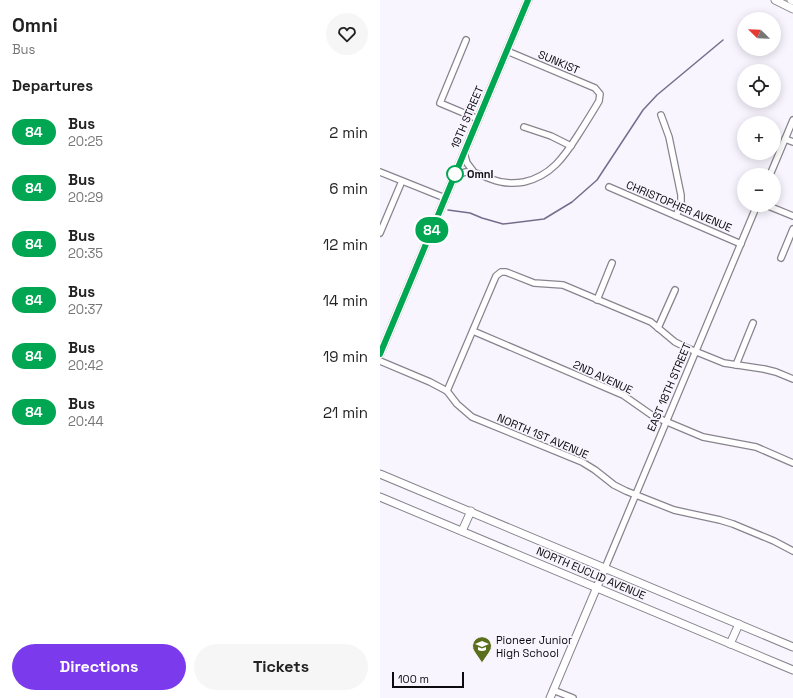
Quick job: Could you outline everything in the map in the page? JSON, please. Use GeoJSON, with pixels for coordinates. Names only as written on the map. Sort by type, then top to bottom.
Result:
{"type":"FeatureCollection","features":[{"type":"Feature","properties":{"kind":"main road","name":"19TH STREET"},"geometry":{"type":"LineString","coordinates":[[380,354],[528,0]]}},
{"type":"Feature","properties":{"kind":"main road"},"geometry":{"type":"LineString","coordinates":[[775,0],[793,9]]}},
{"type":"Feature","properties":{"kind":"main road","name":"NORTH EUCLID AVENUE"},"geometry":{"type":"LineString","coordinates":[[380,474],[793,647]]}},
{"type":"Feature","properties":{"kind":"main road","name":"NORTH EUCLID AVENUE"},"geometry":{"type":"LineString","coordinates":[[380,497],[793,670]]}},
{"type":"Feature","properties":{"kind":"main road"},"geometry":{"type":"LineString","coordinates":[[462,531],[471,511]]}},
{"type":"Feature","properties":{"kind":"main road","name":"EAST 18TH STREET"},"geometry":{"type":"LineString","coordinates":[[550,698],[605,568]]}},
{"type":"Feature","properties":{"kind":"main road"},"geometry":{"type":"LineString","coordinates":[[730,644],[739,624]]}},
{"type":"Feature","properties":{"kind":"street"},"geometry":{"type":"LineString","coordinates":[[466,40],[440,103],[478,119]]}},
{"type":"Feature","properties":{"kind":"street","name":"SUNKIST"},"geometry":{"type":"LineString","coordinates":[[507,51],[595,88],[600,94],[599,101],[571,146]]}},
{"type":"Feature","properties":{"kind":"street"},"geometry":{"type":"LineString","coordinates":[[661,115],[668,136],[681,195],[681,204],[676,216]]}},
{"type":"Feature","properties":{"kind":"street"},"geometry":{"type":"LineString","coordinates":[[773,168],[793,120]]}},
{"type":"Feature","properties":{"kind":"street"},"geometry":{"type":"LineString","coordinates":[[464,153],[467,163],[473,171],[490,179],[514,183],[531,180],[545,174],[557,165],[571,146],[551,136],[524,127]]}},
{"type":"Feature","properties":{"kind":"street"},"geometry":{"type":"LineString","coordinates":[[785,139],[793,142]]}},
{"type":"Feature","properties":{"kind":"street"},"geometry":{"type":"LineString","coordinates":[[454,178],[464,172],[473,171]]}},
{"type":"Feature","properties":{"kind":"street"},"geometry":{"type":"LineString","coordinates":[[380,172],[445,198]]}},
{"type":"Feature","properties":{"kind":"street"},"geometry":{"type":"LineString","coordinates":[[380,233],[402,180]]}},
{"type":"Feature","properties":{"kind":"street","name":"CHRISTOPHER AVENUE"},"geometry":{"type":"LineString","coordinates":[[609,187],[741,244]]}},
{"type":"Feature","properties":{"kind":"street"},"geometry":{"type":"LineString","coordinates":[[781,211],[793,216]]}},
{"type":"Feature","properties":{"kind":"street","name":"EAST 18TH STREET"},"geometry":{"type":"LineString","coordinates":[[605,568],[755,212]]}},
{"type":"Feature","properties":{"kind":"street"},"geometry":{"type":"LineString","coordinates":[[781,258],[793,229]]}},
{"type":"Feature","properties":{"kind":"street"},"geometry":{"type":"LineString","coordinates":[[597,300],[612,263]]}},
{"type":"Feature","properties":{"kind":"street"},"geometry":{"type":"LineString","coordinates":[[446,391],[496,276],[501,272],[506,272],[534,283],[563,285],[651,322],[675,342],[696,352],[724,363],[776,372],[793,379]]}},
{"type":"Feature","properties":{"kind":"street"},"geometry":{"type":"LineString","coordinates":[[658,328],[675,290]]}},
{"type":"Feature","properties":{"kind":"street"},"geometry":{"type":"LineString","coordinates":[[736,365],[754,323]]}},
{"type":"Feature","properties":{"kind":"street","name":"2ND AVENUE"},"geometry":{"type":"LineString","coordinates":[[473,331],[623,395],[653,416],[703,437],[756,447],[793,463]]}},
{"type":"Feature","properties":{"kind":"street","name":"NORTH 1ST AVENUE"},"geometry":{"type":"LineString","coordinates":[[380,361],[430,382],[446,391],[457,404],[472,417],[582,462],[614,485],[635,495],[674,510],[733,524],[774,541],[793,551]]}},
{"type":"Feature","properties":{"kind":"street"},"geometry":{"type":"LineString","coordinates":[[554,690],[573,698]]}},
{"type":"Feature","properties":{"kind":"waterway"},"geometry":{"type":"LineString","coordinates":[[448,210],[470,213],[503,224],[544,219],[572,202],[597,180],[643,110],[657,95],[723,40]]}},
{"type":"Feature","properties":{"kind":"bus line","name":"84"},"geometry":{"type":"LineString","coordinates":[[380,354],[528,0]]}},
{"type":"Feature","properties":{"kind":"place","name":"Omni"},"geometry":{"type":"Point","coordinates":[455,174]}},
{"type":"Feature","properties":{"kind":"place","name":"Pioneer Junior High School"},"geometry":{"type":"Point","coordinates":[482,663]}}]}
